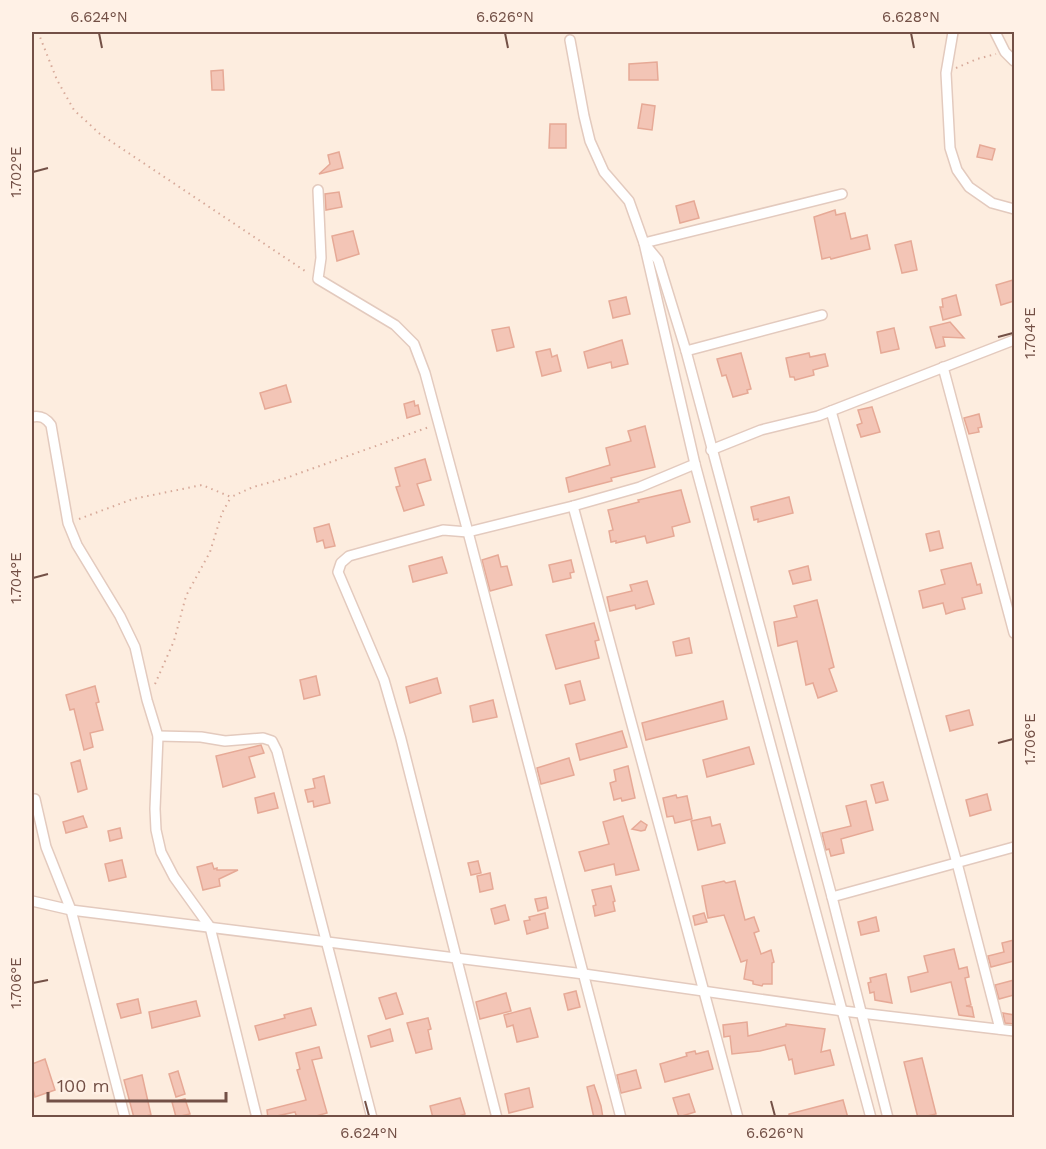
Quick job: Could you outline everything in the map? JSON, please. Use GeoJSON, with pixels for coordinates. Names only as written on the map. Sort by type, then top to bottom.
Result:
{"type":"FeatureCollection","features":[{"type":"Feature","properties":{"kind":"street"},"geometry":{"type":"LineString","coordinates":[[953,32],[946,73],[950,148],[957,170],[969,188],[992,203],[1014,210]]}},
{"type":"Feature","properties":{"kind":"street"},"geometry":{"type":"LineString","coordinates":[[995,32],[1005,52],[1014,61]]}},
{"type":"Feature","properties":{"kind":"street"},"geometry":{"type":"LineString","coordinates":[[570,40],[591,141],[604,171],[629,201],[644,243],[694,464],[871,1118]]}},
{"type":"Feature","properties":{"kind":"street"},"geometry":{"type":"LineString","coordinates":[[318,190],[321,258],[318,279],[395,325],[414,344],[425,373],[621,1118]]}},
{"type":"Feature","properties":{"kind":"street"},"geometry":{"type":"LineString","coordinates":[[644,243],[842,195]]}},
{"type":"Feature","properties":{"kind":"street"},"geometry":{"type":"LineString","coordinates":[[644,243],[658,260],[686,351],[832,897],[888,1118]]}},
{"type":"Feature","properties":{"kind":"street"},"geometry":{"type":"LineString","coordinates":[[686,351],[822,315]]}},
{"type":"Feature","properties":{"kind":"street"},"geometry":{"type":"LineString","coordinates":[[711,450],[761,430],[818,416],[1014,340]]}},
{"type":"Feature","properties":{"kind":"street"},"geometry":{"type":"LineString","coordinates":[[943,367],[1014,633]]}},
{"type":"Feature","properties":{"kind":"street"},"geometry":{"type":"LineString","coordinates":[[831,411],[957,863],[1000,1029]]}},
{"type":"Feature","properties":{"kind":"street"},"geometry":{"type":"LineString","coordinates":[[32,417],[46,418],[51,425],[68,523],[77,545],[129,632],[135,647],[158,736],[155,808],[156,830],[161,852],[174,877],[210,927],[257,1118]]}},
{"type":"Feature","properties":{"kind":"street"},"geometry":{"type":"LineString","coordinates":[[497,1118],[384,680],[338,572],[341,563],[350,556],[443,530],[468,532],[573,506],[640,487],[694,464]]}},
{"type":"Feature","properties":{"kind":"street"},"geometry":{"type":"LineString","coordinates":[[573,506],[738,1118]]}},
{"type":"Feature","properties":{"kind":"street"},"geometry":{"type":"LineString","coordinates":[[158,736],[201,737],[225,741],[263,738],[272,741],[277,751],[372,1118]]}},
{"type":"Feature","properties":{"kind":"street"},"geometry":{"type":"LineString","coordinates":[[35,799],[46,847],[71,910],[125,1118]]}},
{"type":"Feature","properties":{"kind":"street"},"geometry":{"type":"LineString","coordinates":[[832,897],[1014,847]]}},
{"type":"Feature","properties":{"kind":"street"},"geometry":{"type":"LineString","coordinates":[[32,901],[71,910],[584,974],[843,1011],[1014,1031]]}},
{"type":"Feature","properties":{"kind":"path"},"geometry":{"type":"LineString","coordinates":[[38,32],[57,80],[74,110],[100,134],[318,279]]}},
{"type":"Feature","properties":{"kind":"path"},"geometry":{"type":"LineString","coordinates":[[946,73],[996,54]]}},
{"type":"Feature","properties":{"kind":"path"},"geometry":{"type":"LineString","coordinates":[[147,700],[174,642],[186,596],[210,552],[222,513],[231,496],[437,424]]}},
{"type":"Feature","properties":{"kind":"path"},"geometry":{"type":"LineString","coordinates":[[68,523],[133,499],[183,488],[202,485],[231,496]]}},
{"type":"Feature","properties":{"kind":"building"},"geometry":{"type":"Polygon","coordinates":[[[657,62],[658,80],[629,80],[629,64],[657,62]]]}},
{"type":"Feature","properties":{"kind":"building"},"geometry":{"type":"Polygon","coordinates":[[[223,70],[224,90],[212,90],[211,71],[223,70]]]}},
{"type":"Feature","properties":{"kind":"building"},"geometry":{"type":"Polygon","coordinates":[[[642,104],[655,106],[652,130],[638,128],[642,104]]]}},
{"type":"Feature","properties":{"kind":"building"},"geometry":{"type":"Polygon","coordinates":[[[550,124],[566,124],[566,148],[549,148],[550,124]]]}},
{"type":"Feature","properties":{"kind":"building"},"geometry":{"type":"Polygon","coordinates":[[[980,145],[995,149],[992,160],[977,157],[980,145]]]}},
{"type":"Feature","properties":{"kind":"building"},"geometry":{"type":"Polygon","coordinates":[[[339,152],[343,168],[319,174],[330,164],[328,155],[339,152]]]}},
{"type":"Feature","properties":{"kind":"building"},"geometry":{"type":"Polygon","coordinates":[[[339,192],[342,207],[326,210],[325,194],[339,192]]]}},
{"type":"Feature","properties":{"kind":"building"},"geometry":{"type":"Polygon","coordinates":[[[694,201],[699,218],[680,223],[676,206],[694,201]]]}},
{"type":"Feature","properties":{"kind":"building"},"geometry":{"type":"Polygon","coordinates":[[[835,210],[836,215],[845,213],[851,239],[867,235],[870,249],[831,259],[830,257],[822,259],[814,217],[835,210]]]}},
{"type":"Feature","properties":{"kind":"building"},"geometry":{"type":"Polygon","coordinates":[[[353,231],[359,254],[337,261],[332,236],[353,231]]]}},
{"type":"Feature","properties":{"kind":"building"},"geometry":{"type":"Polygon","coordinates":[[[911,241],[917,270],[902,273],[895,245],[911,241]]]}},
{"type":"Feature","properties":{"kind":"building"},"geometry":{"type":"Polygon","coordinates":[[[1013,280],[1014,301],[1001,305],[996,285],[1013,280]]]}},
{"type":"Feature","properties":{"kind":"building"},"geometry":{"type":"Polygon","coordinates":[[[956,295],[961,315],[943,320],[940,307],[943,307],[942,299],[956,295]]]}},
{"type":"Feature","properties":{"kind":"building"},"geometry":{"type":"Polygon","coordinates":[[[626,297],[630,314],[613,318],[609,301],[626,297]]]}},
{"type":"Feature","properties":{"kind":"building"},"geometry":{"type":"Polygon","coordinates":[[[950,322],[964,338],[943,337],[945,346],[936,348],[930,327],[950,322]]]}},
{"type":"Feature","properties":{"kind":"building"},"geometry":{"type":"Polygon","coordinates":[[[509,327],[514,347],[497,351],[492,330],[509,327]]]}},
{"type":"Feature","properties":{"kind":"building"},"geometry":{"type":"Polygon","coordinates":[[[894,328],[899,349],[881,353],[877,332],[894,328]]]}},
{"type":"Feature","properties":{"kind":"building"},"geometry":{"type":"Polygon","coordinates":[[[622,340],[628,364],[612,368],[611,362],[588,368],[584,352],[622,340]]]}},
{"type":"Feature","properties":{"kind":"building"},"geometry":{"type":"Polygon","coordinates":[[[550,349],[552,357],[557,355],[561,371],[542,376],[536,352],[550,349]]]}},
{"type":"Feature","properties":{"kind":"building"},"geometry":{"type":"Polygon","coordinates":[[[741,353],[751,389],[747,390],[748,393],[733,397],[726,375],[722,376],[717,359],[741,353]]]}},
{"type":"Feature","properties":{"kind":"building"},"geometry":{"type":"Polygon","coordinates":[[[809,353],[810,357],[825,354],[828,366],[813,370],[814,375],[795,380],[794,377],[790,377],[786,358],[809,353]]]}},
{"type":"Feature","properties":{"kind":"building"},"geometry":{"type":"Polygon","coordinates":[[[286,385],[291,402],[265,409],[260,393],[286,385]]]}},
{"type":"Feature","properties":{"kind":"building"},"geometry":{"type":"Polygon","coordinates":[[[414,401],[415,406],[418,405],[420,414],[407,418],[404,404],[414,401]]]}},
{"type":"Feature","properties":{"kind":"building"},"geometry":{"type":"Polygon","coordinates":[[[872,407],[880,432],[861,437],[857,425],[862,423],[858,410],[872,407]]]}},
{"type":"Feature","properties":{"kind":"building"},"geometry":{"type":"Polygon","coordinates":[[[979,414],[982,427],[978,428],[979,432],[969,434],[964,418],[979,414]]]}},
{"type":"Feature","properties":{"kind":"building"},"geometry":{"type":"Polygon","coordinates":[[[645,426],[655,467],[569,492],[566,478],[610,465],[606,448],[631,441],[628,431],[645,426]]]}},
{"type":"Feature","properties":{"kind":"building"},"geometry":{"type":"Polygon","coordinates":[[[425,459],[431,480],[417,484],[424,505],[404,511],[396,487],[400,486],[395,468],[425,459]]]}},
{"type":"Feature","properties":{"kind":"building"},"geometry":{"type":"Polygon","coordinates":[[[681,490],[690,522],[672,527],[674,536],[647,543],[645,536],[616,543],[616,541],[611,542],[609,531],[613,530],[608,510],[681,490]]]}},
{"type":"Feature","properties":{"kind":"building"},"geometry":{"type":"Polygon","coordinates":[[[789,497],[793,513],[758,522],[758,519],[754,520],[751,507],[789,497]]]}},
{"type":"Feature","properties":{"kind":"building"},"geometry":{"type":"Polygon","coordinates":[[[329,524],[335,546],[325,548],[323,540],[317,542],[314,528],[329,524]]]}},
{"type":"Feature","properties":{"kind":"building"},"geometry":{"type":"Polygon","coordinates":[[[939,531],[943,548],[930,551],[926,534],[939,531]]]}},
{"type":"Feature","properties":{"kind":"building"},"geometry":{"type":"Polygon","coordinates":[[[498,555],[501,567],[507,566],[512,585],[490,591],[482,560],[498,555]]]}},
{"type":"Feature","properties":{"kind":"building"},"geometry":{"type":"Polygon","coordinates":[[[442,557],[447,573],[413,582],[409,566],[442,557]]]}},
{"type":"Feature","properties":{"kind":"building"},"geometry":{"type":"Polygon","coordinates":[[[571,560],[574,572],[570,573],[571,578],[553,582],[549,565],[571,560]]]}},
{"type":"Feature","properties":{"kind":"building"},"geometry":{"type":"Polygon","coordinates":[[[971,563],[977,585],[980,584],[982,593],[962,598],[965,609],[946,614],[943,603],[923,608],[919,591],[945,584],[941,570],[971,563]]]}},
{"type":"Feature","properties":{"kind":"building"},"geometry":{"type":"Polygon","coordinates":[[[808,566],[811,580],[793,584],[789,571],[808,566]]]}},
{"type":"Feature","properties":{"kind":"building"},"geometry":{"type":"Polygon","coordinates":[[[647,581],[654,604],[636,609],[635,605],[610,611],[607,597],[632,591],[630,585],[647,581]]]}},
{"type":"Feature","properties":{"kind":"building"},"geometry":{"type":"Polygon","coordinates":[[[817,600],[834,667],[829,669],[837,691],[818,698],[813,683],[806,685],[797,641],[778,646],[774,622],[797,617],[794,606],[817,600]]]}},
{"type":"Feature","properties":{"kind":"building"},"geometry":{"type":"Polygon","coordinates":[[[594,623],[599,640],[595,641],[599,658],[556,669],[546,635],[594,623]]]}},
{"type":"Feature","properties":{"kind":"building"},"geometry":{"type":"Polygon","coordinates":[[[689,638],[692,653],[676,656],[673,642],[689,638]]]}},
{"type":"Feature","properties":{"kind":"building"},"geometry":{"type":"Polygon","coordinates":[[[316,676],[320,695],[304,699],[300,680],[316,676]]]}},
{"type":"Feature","properties":{"kind":"building"},"geometry":{"type":"Polygon","coordinates":[[[437,678],[441,693],[410,703],[406,687],[437,678]]]}},
{"type":"Feature","properties":{"kind":"building"},"geometry":{"type":"Polygon","coordinates":[[[580,681],[585,700],[570,704],[565,685],[580,681]]]}},
{"type":"Feature","properties":{"kind":"building"},"geometry":{"type":"Polygon","coordinates":[[[95,686],[99,702],[96,703],[103,730],[90,733],[93,747],[84,750],[74,709],[70,710],[66,695],[95,686]]]}},
{"type":"Feature","properties":{"kind":"building"},"geometry":{"type":"Polygon","coordinates":[[[493,700],[497,717],[473,722],[470,706],[493,700]]]}},
{"type":"Feature","properties":{"kind":"building"},"geometry":{"type":"Polygon","coordinates":[[[723,701],[727,719],[646,740],[642,723],[723,701]]]}},
{"type":"Feature","properties":{"kind":"building"},"geometry":{"type":"Polygon","coordinates":[[[969,710],[973,725],[950,731],[946,716],[969,710]]]}},
{"type":"Feature","properties":{"kind":"building"},"geometry":{"type":"Polygon","coordinates":[[[622,731],[627,747],[580,760],[576,744],[622,731]]]}},
{"type":"Feature","properties":{"kind":"building"},"geometry":{"type":"Polygon","coordinates":[[[261,745],[264,753],[249,757],[255,777],[223,787],[216,756],[261,745]]]}},
{"type":"Feature","properties":{"kind":"building"},"geometry":{"type":"Polygon","coordinates":[[[749,747],[754,764],[707,777],[703,760],[749,747]]]}},
{"type":"Feature","properties":{"kind":"building"},"geometry":{"type":"Polygon","coordinates":[[[569,758],[574,775],[541,784],[537,768],[569,758]]]}},
{"type":"Feature","properties":{"kind":"building"},"geometry":{"type":"Polygon","coordinates":[[[80,760],[87,789],[78,792],[71,763],[80,760]]]}},
{"type":"Feature","properties":{"kind":"building"},"geometry":{"type":"Polygon","coordinates":[[[628,766],[635,798],[614,800],[610,783],[616,781],[614,770],[628,766]]]}},
{"type":"Feature","properties":{"kind":"building"},"geometry":{"type":"Polygon","coordinates":[[[324,776],[330,803],[314,807],[313,801],[308,802],[305,790],[315,788],[313,779],[324,776]]]}},
{"type":"Feature","properties":{"kind":"building"},"geometry":{"type":"Polygon","coordinates":[[[883,782],[888,800],[876,803],[871,785],[883,782]]]}},
{"type":"Feature","properties":{"kind":"building"},"geometry":{"type":"Polygon","coordinates":[[[274,793],[278,808],[258,813],[255,798],[274,793]]]}},
{"type":"Feature","properties":{"kind":"building"},"geometry":{"type":"Polygon","coordinates":[[[987,794],[991,810],[970,816],[966,800],[987,794]]]}},
{"type":"Feature","properties":{"kind":"building"},"geometry":{"type":"Polygon","coordinates":[[[676,795],[677,798],[687,796],[692,819],[675,823],[673,816],[667,817],[663,798],[676,795]]]}},
{"type":"Feature","properties":{"kind":"building"},"geometry":{"type":"Polygon","coordinates":[[[866,801],[873,830],[841,839],[844,853],[831,856],[829,849],[826,850],[822,833],[851,826],[846,806],[866,801]]]}},
{"type":"Feature","properties":{"kind":"building"},"geometry":{"type":"Polygon","coordinates":[[[83,816],[87,827],[66,833],[63,822],[83,816]]]}},
{"type":"Feature","properties":{"kind":"building"},"geometry":{"type":"Polygon","coordinates":[[[623,816],[639,870],[616,875],[614,864],[585,871],[579,852],[609,844],[603,822],[623,816]]]}},
{"type":"Feature","properties":{"kind":"building"},"geometry":{"type":"Polygon","coordinates":[[[710,817],[712,826],[720,824],[725,843],[698,850],[691,821],[710,817]]]}},
{"type":"Feature","properties":{"kind":"building"},"geometry":{"type":"Polygon","coordinates":[[[641,821],[647,825],[645,830],[632,829],[641,821]]]}},
{"type":"Feature","properties":{"kind":"building"},"geometry":{"type":"Polygon","coordinates":[[[120,828],[122,838],[110,841],[108,831],[120,828]]]}},
{"type":"Feature","properties":{"kind":"building"},"geometry":{"type":"Polygon","coordinates":[[[122,860],[126,877],[109,881],[105,864],[122,860]]]}},
{"type":"Feature","properties":{"kind":"building"},"geometry":{"type":"Polygon","coordinates":[[[478,861],[481,873],[471,875],[468,863],[478,861]]]}},
{"type":"Feature","properties":{"kind":"building"},"geometry":{"type":"Polygon","coordinates":[[[212,863],[214,869],[217,868],[217,870],[238,870],[219,879],[220,886],[203,890],[197,867],[212,863]]]}},
{"type":"Feature","properties":{"kind":"building"},"geometry":{"type":"Polygon","coordinates":[[[490,873],[493,889],[480,892],[477,876],[490,873]]]}},
{"type":"Feature","properties":{"kind":"building"},"geometry":{"type":"Polygon","coordinates":[[[724,881],[726,883],[735,881],[745,920],[754,917],[759,931],[754,933],[761,954],[771,950],[774,962],[772,963],[772,984],[762,986],[744,979],[747,960],[741,962],[724,915],[708,918],[702,886],[724,881]]]}},
{"type":"Feature","properties":{"kind":"building"},"geometry":{"type":"Polygon","coordinates":[[[611,886],[615,911],[595,916],[593,906],[596,905],[592,890],[611,886]]]}},
{"type":"Feature","properties":{"kind":"building"},"geometry":{"type":"Polygon","coordinates":[[[546,897],[548,908],[538,911],[535,899],[546,897]]]}},
{"type":"Feature","properties":{"kind":"building"},"geometry":{"type":"Polygon","coordinates":[[[505,905],[509,920],[495,924],[491,909],[505,905]]]}},
{"type":"Feature","properties":{"kind":"building"},"geometry":{"type":"Polygon","coordinates":[[[545,913],[548,928],[527,934],[524,921],[530,920],[529,917],[545,913]]]}},
{"type":"Feature","properties":{"kind":"building"},"geometry":{"type":"Polygon","coordinates":[[[704,913],[707,922],[695,925],[693,916],[704,913]]]}},
{"type":"Feature","properties":{"kind":"building"},"geometry":{"type":"Polygon","coordinates":[[[876,917],[879,931],[861,935],[858,922],[876,917]]]}},
{"type":"Feature","properties":{"kind":"building"},"geometry":{"type":"Polygon","coordinates":[[[1014,940],[1014,961],[991,967],[988,956],[1004,952],[1002,943],[1014,940]]]}},
{"type":"Feature","properties":{"kind":"building"},"geometry":{"type":"Polygon","coordinates":[[[954,949],[959,969],[967,967],[969,977],[965,978],[971,1005],[966,1006],[972,1007],[974,1017],[959,1015],[951,982],[911,992],[908,977],[928,972],[924,956],[954,949]]]}},
{"type":"Feature","properties":{"kind":"building"},"geometry":{"type":"Polygon","coordinates":[[[886,974],[892,1003],[875,1000],[874,992],[870,993],[868,983],[871,982],[870,978],[886,974]]]}},
{"type":"Feature","properties":{"kind":"building"},"geometry":{"type":"Polygon","coordinates":[[[1014,980],[1014,995],[999,999],[995,985],[1014,980]]]}},
{"type":"Feature","properties":{"kind":"building"},"geometry":{"type":"Polygon","coordinates":[[[576,991],[580,1007],[568,1010],[564,994],[576,991]]]}},
{"type":"Feature","properties":{"kind":"building"},"geometry":{"type":"Polygon","coordinates":[[[396,993],[403,1014],[386,1019],[379,998],[396,993]]]}},
{"type":"Feature","properties":{"kind":"building"},"geometry":{"type":"Polygon","coordinates":[[[506,993],[511,1011],[480,1019],[476,1002],[506,993]]]}},
{"type":"Feature","properties":{"kind":"building"},"geometry":{"type":"Polygon","coordinates":[[[138,999],[141,1013],[121,1018],[117,1004],[138,999]]]}},
{"type":"Feature","properties":{"kind":"building"},"geometry":{"type":"Polygon","coordinates":[[[196,1001],[200,1016],[152,1028],[149,1012],[196,1001]]]}},
{"type":"Feature","properties":{"kind":"building"},"geometry":{"type":"Polygon","coordinates":[[[311,1008],[316,1025],[259,1040],[255,1026],[311,1008]]]}},
{"type":"Feature","properties":{"kind":"building"},"geometry":{"type":"Polygon","coordinates":[[[530,1008],[538,1037],[517,1042],[513,1025],[507,1027],[504,1015],[530,1008]]]}},
{"type":"Feature","properties":{"kind":"building"},"geometry":{"type":"Polygon","coordinates":[[[1003,1013],[1014,1015],[1014,1024],[1005,1023],[1003,1013]]]}},
{"type":"Feature","properties":{"kind":"building"},"geometry":{"type":"Polygon","coordinates":[[[428,1018],[432,1049],[416,1053],[407,1023],[428,1018]]]}},
{"type":"Feature","properties":{"kind":"building"},"geometry":{"type":"Polygon","coordinates":[[[747,1022],[748,1036],[786,1026],[786,1024],[825,1029],[821,1052],[830,1050],[834,1065],[795,1074],[792,1059],[789,1060],[785,1045],[732,1054],[730,1036],[724,1037],[723,1025],[747,1022]]]}},
{"type":"Feature","properties":{"kind":"building"},"geometry":{"type":"Polygon","coordinates":[[[390,1029],[393,1041],[371,1047],[368,1036],[390,1029]]]}},
{"type":"Feature","properties":{"kind":"building"},"geometry":{"type":"Polygon","coordinates":[[[319,1047],[322,1058],[312,1060],[327,1113],[309,1118],[297,1118],[295,1112],[268,1118],[267,1110],[306,1100],[297,1070],[300,1069],[296,1053],[319,1047]]]}},
{"type":"Feature","properties":{"kind":"building"},"geometry":{"type":"Polygon","coordinates":[[[695,1051],[696,1054],[708,1051],[713,1069],[665,1082],[660,1064],[687,1056],[686,1053],[695,1051]]]}},
{"type":"Feature","properties":{"kind":"building"},"geometry":{"type":"Polygon","coordinates":[[[922,1058],[936,1114],[918,1118],[904,1062],[922,1058]]]}},
{"type":"Feature","properties":{"kind":"building"},"geometry":{"type":"Polygon","coordinates":[[[45,1059],[55,1090],[35,1097],[32,1085],[32,1064],[45,1059]]]}},
{"type":"Feature","properties":{"kind":"building"},"geometry":{"type":"Polygon","coordinates":[[[636,1070],[641,1088],[621,1093],[617,1075],[636,1070]]]}},
{"type":"Feature","properties":{"kind":"building"},"geometry":{"type":"Polygon","coordinates":[[[178,1071],[185,1094],[176,1097],[169,1074],[178,1071]]]}},
{"type":"Feature","properties":{"kind":"building"},"geometry":{"type":"Polygon","coordinates":[[[142,1075],[151,1115],[134,1118],[124,1080],[142,1075]]]}},
{"type":"Feature","properties":{"kind":"building"},"geometry":{"type":"Polygon","coordinates":[[[594,1085],[603,1118],[594,1118],[587,1087],[594,1085]]]}},
{"type":"Feature","properties":{"kind":"building"},"geometry":{"type":"Polygon","coordinates":[[[529,1088],[533,1107],[509,1113],[505,1094],[529,1088]]]}},
{"type":"Feature","properties":{"kind":"building"},"geometry":{"type":"Polygon","coordinates":[[[689,1094],[695,1112],[679,1117],[673,1098],[689,1094]]]}},
{"type":"Feature","properties":{"kind":"building"},"geometry":{"type":"Polygon","coordinates":[[[460,1098],[465,1114],[453,1118],[433,1118],[430,1106],[460,1098]]]}},
{"type":"Feature","properties":{"kind":"building"},"geometry":{"type":"Polygon","coordinates":[[[185,1099],[190,1114],[176,1117],[172,1102],[185,1099]]]}},
{"type":"Feature","properties":{"kind":"building"},"geometry":{"type":"Polygon","coordinates":[[[843,1100],[848,1118],[789,1118],[789,1114],[843,1100]]]}}]}
